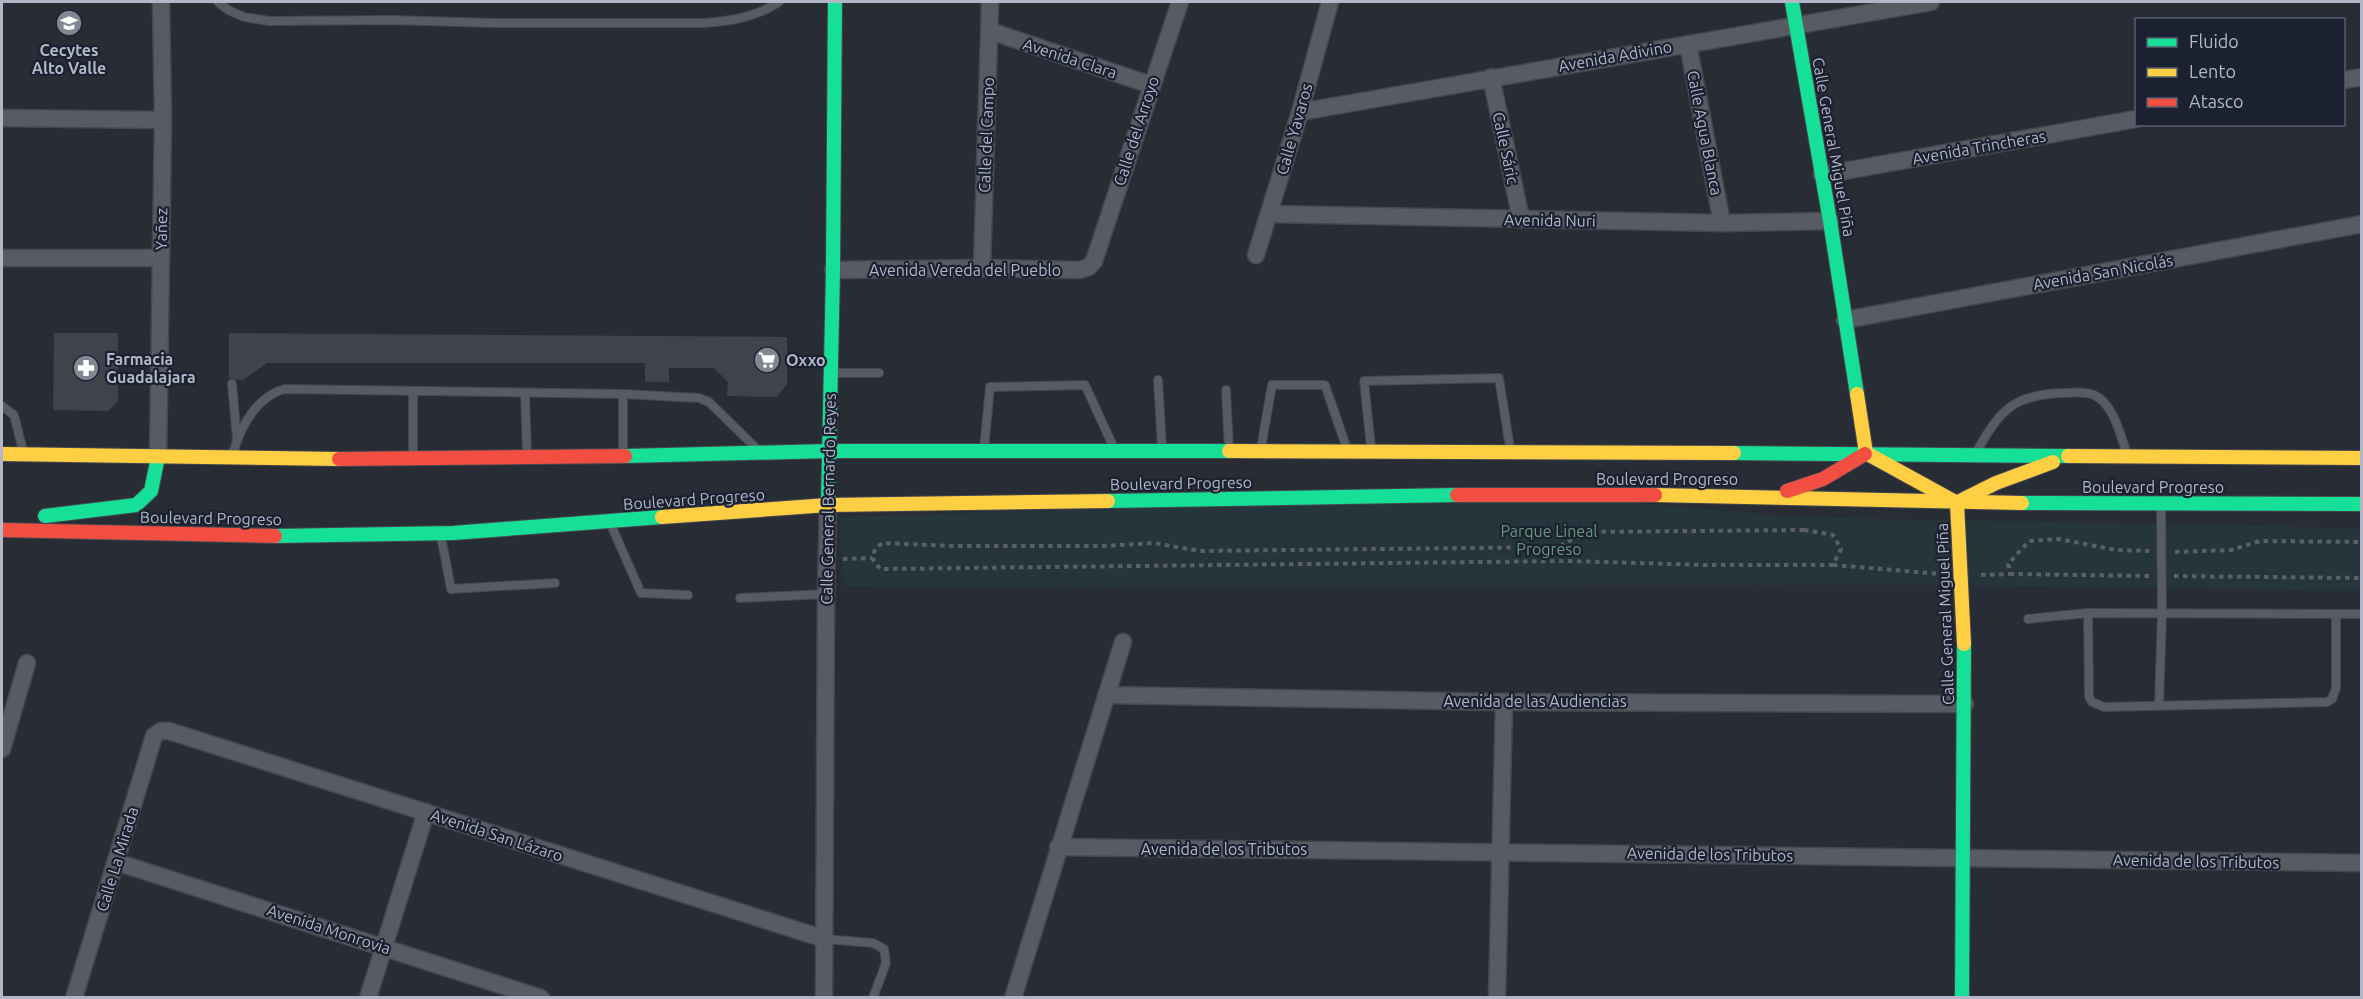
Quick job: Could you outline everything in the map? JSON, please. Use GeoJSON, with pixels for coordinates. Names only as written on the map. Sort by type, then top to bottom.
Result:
{"type":"FeatureCollection","features":[{"type":"Feature","properties":{"kind":"main road","name":"Calle General Bernardo Reyes"},"geometry":{"type":"LineString","coordinates":[[828,505],[835,2]]}},
{"type":"Feature","properties":{"kind":"main road","name":"Calle General Miguel Piña"},"geometry":{"type":"LineString","coordinates":[[1792,2],[1830,221],[1866,453],[1957,502],[1964,607],[1965,704],[1962,998]]}},
{"type":"Feature","properties":{"kind":"main road","name":"Boulevard Progreso"},"geometry":{"type":"LineString","coordinates":[[2,454],[413,459],[623,457],[829,451],[1511,451],[2361,458]]}},
{"type":"Feature","properties":{"kind":"main road"},"geometry":{"type":"LineString","coordinates":[[1771,496],[1823,479],[1866,453]]}},
{"type":"Feature","properties":{"kind":"main road"},"geometry":{"type":"LineString","coordinates":[[1957,502],[1996,483],[2068,456]]}},
{"type":"Feature","properties":{"kind":"main road"},"geometry":{"type":"LineString","coordinates":[[2,520],[136,505],[148,498],[151,493],[158,457]]}},
{"type":"Feature","properties":{"kind":"main road","name":"Boulevard Progreso"},"geometry":{"type":"LineString","coordinates":[[2,530],[317,537],[609,522],[828,505],[1514,494],[1771,496],[1957,502],[2361,504]]}},
{"type":"Feature","properties":{"kind":"street","name":"Yañez"},"geometry":{"type":"LineString","coordinates":[[158,457],[163,120],[161,2]]}},
{"type":"Feature","properties":{"kind":"street","name":"Calle del Campo"},"geometry":{"type":"LineString","coordinates":[[982,268],[990,2]]}},
{"type":"Feature","properties":{"kind":"street","name":"Calle del Arroyo"},"geometry":{"type":"LineString","coordinates":[[1094,261],[1180,2]]}},
{"type":"Feature","properties":{"kind":"street","name":"Calle Yavaros"},"geometry":{"type":"LineString","coordinates":[[1256,255],[1300,112],[1330,2]]}},
{"type":"Feature","properties":{"kind":"street","name":"Avenida Adivino"},"geometry":{"type":"LineString","coordinates":[[1300,112],[1931,2]]}},
{"type":"Feature","properties":{"kind":"street","name":"Avenida Clara"},"geometry":{"type":"LineString","coordinates":[[990,31],[1151,85]]}},
{"type":"Feature","properties":{"kind":"street","name":"Calle Agua Blanca"},"geometry":{"type":"LineString","coordinates":[[1688,44],[1722,223]]}},
{"type":"Feature","properties":{"kind":"street","name":"Calle Sáric"},"geometry":{"type":"LineString","coordinates":[[1491,77],[1521,219]]}},
{"type":"Feature","properties":{"kind":"street"},"geometry":{"type":"LineString","coordinates":[[2345,80],[2361,77]]}},
{"type":"Feature","properties":{"kind":"street"},"geometry":{"type":"LineString","coordinates":[[2,118],[163,120]]}},
{"type":"Feature","properties":{"kind":"street","name":"Avenida Trincheras"},"geometry":{"type":"LineString","coordinates":[[1822,175],[2135,119]]}},
{"type":"Feature","properties":{"kind":"street","name":"Avenida Nuri"},"geometry":{"type":"LineString","coordinates":[[1269,214],[1722,223],[1830,221]]}},
{"type":"Feature","properties":{"kind":"street","name":"Avenida San Nicolás"},"geometry":{"type":"LineString","coordinates":[[1845,320],[2361,224]]}},
{"type":"Feature","properties":{"kind":"street"},"geometry":{"type":"LineString","coordinates":[[2,258],[161,258]]}},
{"type":"Feature","properties":{"kind":"street","name":"Avenida Vereda del Pueblo"},"geometry":{"type":"LineString","coordinates":[[833,270],[982,268],[1079,270],[1089,267],[1094,261]]}},
{"type":"Feature","properties":{"kind":"street","name":"Calle General Bernardo Reyes"},"geometry":{"type":"LineString","coordinates":[[824,998],[828,505]]}},
{"type":"Feature","properties":{"kind":"street"},"geometry":{"type":"LineString","coordinates":[[1013,998],[1123,642]]}},
{"type":"Feature","properties":{"kind":"street"},"geometry":{"type":"LineString","coordinates":[[2,749],[8,709],[27,663]]}},
{"type":"Feature","properties":{"kind":"street","name":"Avenida de las Audiencias"},"geometry":{"type":"LineString","coordinates":[[1106,695],[1504,702],[1965,704]]}},
{"type":"Feature","properties":{"kind":"street"},"geometry":{"type":"LineString","coordinates":[[1497,998],[1504,702]]}},
{"type":"Feature","properties":{"kind":"street","name":"Calle La Mirada"},"geometry":{"type":"LineString","coordinates":[[74,998],[154,736],[161,731],[169,731]]}},
{"type":"Feature","properties":{"kind":"street","name":"Avenida San Lázaro"},"geometry":{"type":"LineString","coordinates":[[169,731],[825,939]]}},
{"type":"Feature","properties":{"kind":"street"},"geometry":{"type":"LineString","coordinates":[[368,998],[426,812]]}},
{"type":"Feature","properties":{"kind":"street","name":"Avenida de los Tributos"},"geometry":{"type":"LineString","coordinates":[[1058,848],[1499,851],[2361,863]]}},
{"type":"Feature","properties":{"kind":"street","name":"Avenida Monrovia"},"geometry":{"type":"LineString","coordinates":[[116,862],[541,998]]}},
{"type":"Feature","properties":{"kind":"lane"},"geometry":{"type":"LineString","coordinates":[[218,2],[228,10],[244,17],[269,21],[392,20],[493,23],[737,21],[763,12],[779,2]]}},
{"type":"Feature","properties":{"kind":"lane"},"geometry":{"type":"LineString","coordinates":[[831,373],[879,373]]}},
{"type":"Feature","properties":{"kind":"lane"},"geometry":{"type":"LineString","coordinates":[[1371,452],[1364,381],[1499,378],[1511,451]]}},
{"type":"Feature","properties":{"kind":"lane"},"geometry":{"type":"LineString","coordinates":[[1158,380],[1162,452]]}},
{"type":"Feature","properties":{"kind":"lane"},"geometry":{"type":"LineString","coordinates":[[232,384],[237,440]]}},
{"type":"Feature","properties":{"kind":"lane"},"geometry":{"type":"LineString","coordinates":[[984,451],[990,387],[1085,385],[1116,452]]}},
{"type":"Feature","properties":{"kind":"lane"},"geometry":{"type":"LineString","coordinates":[[1260,452],[1272,385],[1325,385],[1348,452]]}},
{"type":"Feature","properties":{"kind":"lane"},"geometry":{"type":"LineString","coordinates":[[232,458],[237,440],[262,399],[272,392],[285,389],[623,394],[703,398],[760,453]]}},
{"type":"Feature","properties":{"kind":"lane"},"geometry":{"type":"LineString","coordinates":[[1227,390],[1230,452]]}},
{"type":"Feature","properties":{"kind":"lane"},"geometry":{"type":"LineString","coordinates":[[413,392],[413,459]]}},
{"type":"Feature","properties":{"kind":"lane"},"geometry":{"type":"LineString","coordinates":[[525,393],[527,458]]}},
{"type":"Feature","properties":{"kind":"lane"},"geometry":{"type":"LineString","coordinates":[[1975,455],[1993,423],[2009,406],[2028,397],[2073,393],[2094,395],[2106,405],[2118,427],[2128,457]]}},
{"type":"Feature","properties":{"kind":"lane"},"geometry":{"type":"LineString","coordinates":[[623,394],[623,457]]}},
{"type":"Feature","properties":{"kind":"lane"},"geometry":{"type":"LineString","coordinates":[[2,406],[14,415],[24,454]]}},
{"type":"Feature","properties":{"kind":"lane"},"geometry":{"type":"LineString","coordinates":[[2159,705],[2162,613],[2161,503]]}},
{"type":"Feature","properties":{"kind":"lane"},"geometry":{"type":"LineString","coordinates":[[609,522],[641,593],[688,595]]}},
{"type":"Feature","properties":{"kind":"lane"},"geometry":{"type":"LineString","coordinates":[[441,532],[451,590],[555,583]]}},
{"type":"Feature","properties":{"kind":"lane"},"geometry":{"type":"LineString","coordinates":[[740,597],[826,594]]}},
{"type":"Feature","properties":{"kind":"lane"},"geometry":{"type":"LineString","coordinates":[[2088,613],[2088,691],[2092,702],[2104,707],[2327,702],[2332,699],[2336,688],[2336,615]]}},
{"type":"Feature","properties":{"kind":"lane"},"geometry":{"type":"LineString","coordinates":[[2028,619],[2088,613],[2361,614]]}},
{"type":"Feature","properties":{"kind":"lane"},"geometry":{"type":"LineString","coordinates":[[825,939],[873,943],[884,950],[886,963],[873,998]]}},
{"type":"Feature","properties":{"kind":"path"},"geometry":{"type":"LineString","coordinates":[[872,558],[875,549],[882,543],[952,546],[1101,546],[1154,543],[1200,550],[1558,547],[1586,532],[1804,530],[1833,535],[1841,549],[1833,565]]}},
{"type":"Feature","properties":{"kind":"path"},"geometry":{"type":"LineString","coordinates":[[2361,542],[2260,541],[2231,550],[2161,552],[2115,550],[2059,539],[2029,541],[2008,564],[2011,574],[2361,578]]}},
{"type":"Feature","properties":{"kind":"path"},"geometry":{"type":"LineString","coordinates":[[826,560],[872,558]]}},
{"type":"Feature","properties":{"kind":"path"},"geometry":{"type":"LineString","coordinates":[[872,558],[880,569],[1554,561],[1707,565],[1833,565],[1920,572]]}},
{"type":"Feature","properties":{"kind":"green space","name":"Parque Lineal Progreso"},"geometry":{"type":"Polygon","coordinates":[[[1551,495],[1796,517],[2361,528],[2362,591],[1956,585],[844,586],[838,517],[1551,495]]]}},
{"type":"Feature","properties":{"kind":"building","name":"Farmacia Guadalajara"},"geometry":{"type":"Polygon","coordinates":[[[54,333],[118,333],[118,402],[108,411],[53,410],[54,333]]]}},
{"type":"Feature","properties":{"kind":"building"},"geometry":{"type":"Polygon","coordinates":[[[229,333],[787,337],[787,384],[777,397],[727,396],[728,382],[714,368],[669,368],[669,382],[645,382],[645,363],[267,363],[243,380],[237,380],[229,379],[229,333]]]}},
{"type":"Feature","properties":{"kind":"traffic: fast"},"geometry":{"type":"LineString","coordinates":[[828,505],[835,2]]}},
{"type":"Feature","properties":{"kind":"traffic: fast"},"geometry":{"type":"LineString","coordinates":[[1792,2],[1857,394]]}},
{"type":"Feature","properties":{"kind":"traffic: fast"},"geometry":{"type":"LineString","coordinates":[[625,456],[829,451],[1229,451]]}},
{"type":"Feature","properties":{"kind":"traffic: fast"},"geometry":{"type":"LineString","coordinates":[[1734,453],[2068,456]]}},
{"type":"Feature","properties":{"kind":"traffic: fast"},"geometry":{"type":"LineString","coordinates":[[45,516],[136,505],[151,491],[158,457]]}},
{"type":"Feature","properties":{"kind":"traffic: fast"},"geometry":{"type":"LineString","coordinates":[[1108,501],[1457,495]]}},
{"type":"Feature","properties":{"kind":"traffic: fast"},"geometry":{"type":"LineString","coordinates":[[2022,503],[2362,504]]}},
{"type":"Feature","properties":{"kind":"traffic: fast"},"geometry":{"type":"LineString","coordinates":[[275,536],[453,533],[662,517]]}},
{"type":"Feature","properties":{"kind":"traffic: fast"},"geometry":{"type":"LineString","coordinates":[[1962,998],[1964,644]]}},
{"type":"Feature","properties":{"kind":"traffic: slow"},"geometry":{"type":"LineString","coordinates":[[1857,394],[1866,453],[1957,503],[1964,644]]}},
{"type":"Feature","properties":{"kind":"traffic: slow"},"geometry":{"type":"LineString","coordinates":[[1229,451],[1734,453]]}},
{"type":"Feature","properties":{"kind":"traffic: slow"},"geometry":{"type":"LineString","coordinates":[[2,454],[339,459]]}},
{"type":"Feature","properties":{"kind":"traffic: slow"},"geometry":{"type":"LineString","coordinates":[[2068,456],[2362,458]]}},
{"type":"Feature","properties":{"kind":"traffic: slow"},"geometry":{"type":"LineString","coordinates":[[1962,500],[1996,483],[2053,462]]}},
{"type":"Feature","properties":{"kind":"traffic: slow"},"geometry":{"type":"LineString","coordinates":[[1655,495],[2022,503]]}},
{"type":"Feature","properties":{"kind":"traffic: slow"},"geometry":{"type":"LineString","coordinates":[[662,517],[828,505],[1108,501]]}},
{"type":"Feature","properties":{"kind":"traffic: jam"},"geometry":{"type":"LineString","coordinates":[[1787,491],[1823,479],[1865,454]]}},
{"type":"Feature","properties":{"kind":"traffic: jam"},"geometry":{"type":"LineString","coordinates":[[339,459],[625,456]]}},
{"type":"Feature","properties":{"kind":"traffic: jam"},"geometry":{"type":"LineString","coordinates":[[1457,495],[1655,495]]}},
{"type":"Feature","properties":{"kind":"traffic: jam"},"geometry":{"type":"LineString","coordinates":[[2,530],[275,536]]}},
{"type":"Feature","properties":{"kind":"place","name":"Cecytes Alto Valle"},"geometry":{"type":"Point","coordinates":[69,23]}},
{"type":"Feature","properties":{"kind":"place","name":"Oxxo"},"geometry":{"type":"Point","coordinates":[767,360]}},
{"type":"Feature","properties":{"kind":"place","name":"Farmacia Guadalajara"},"geometry":{"type":"Point","coordinates":[86,368]}}]}
